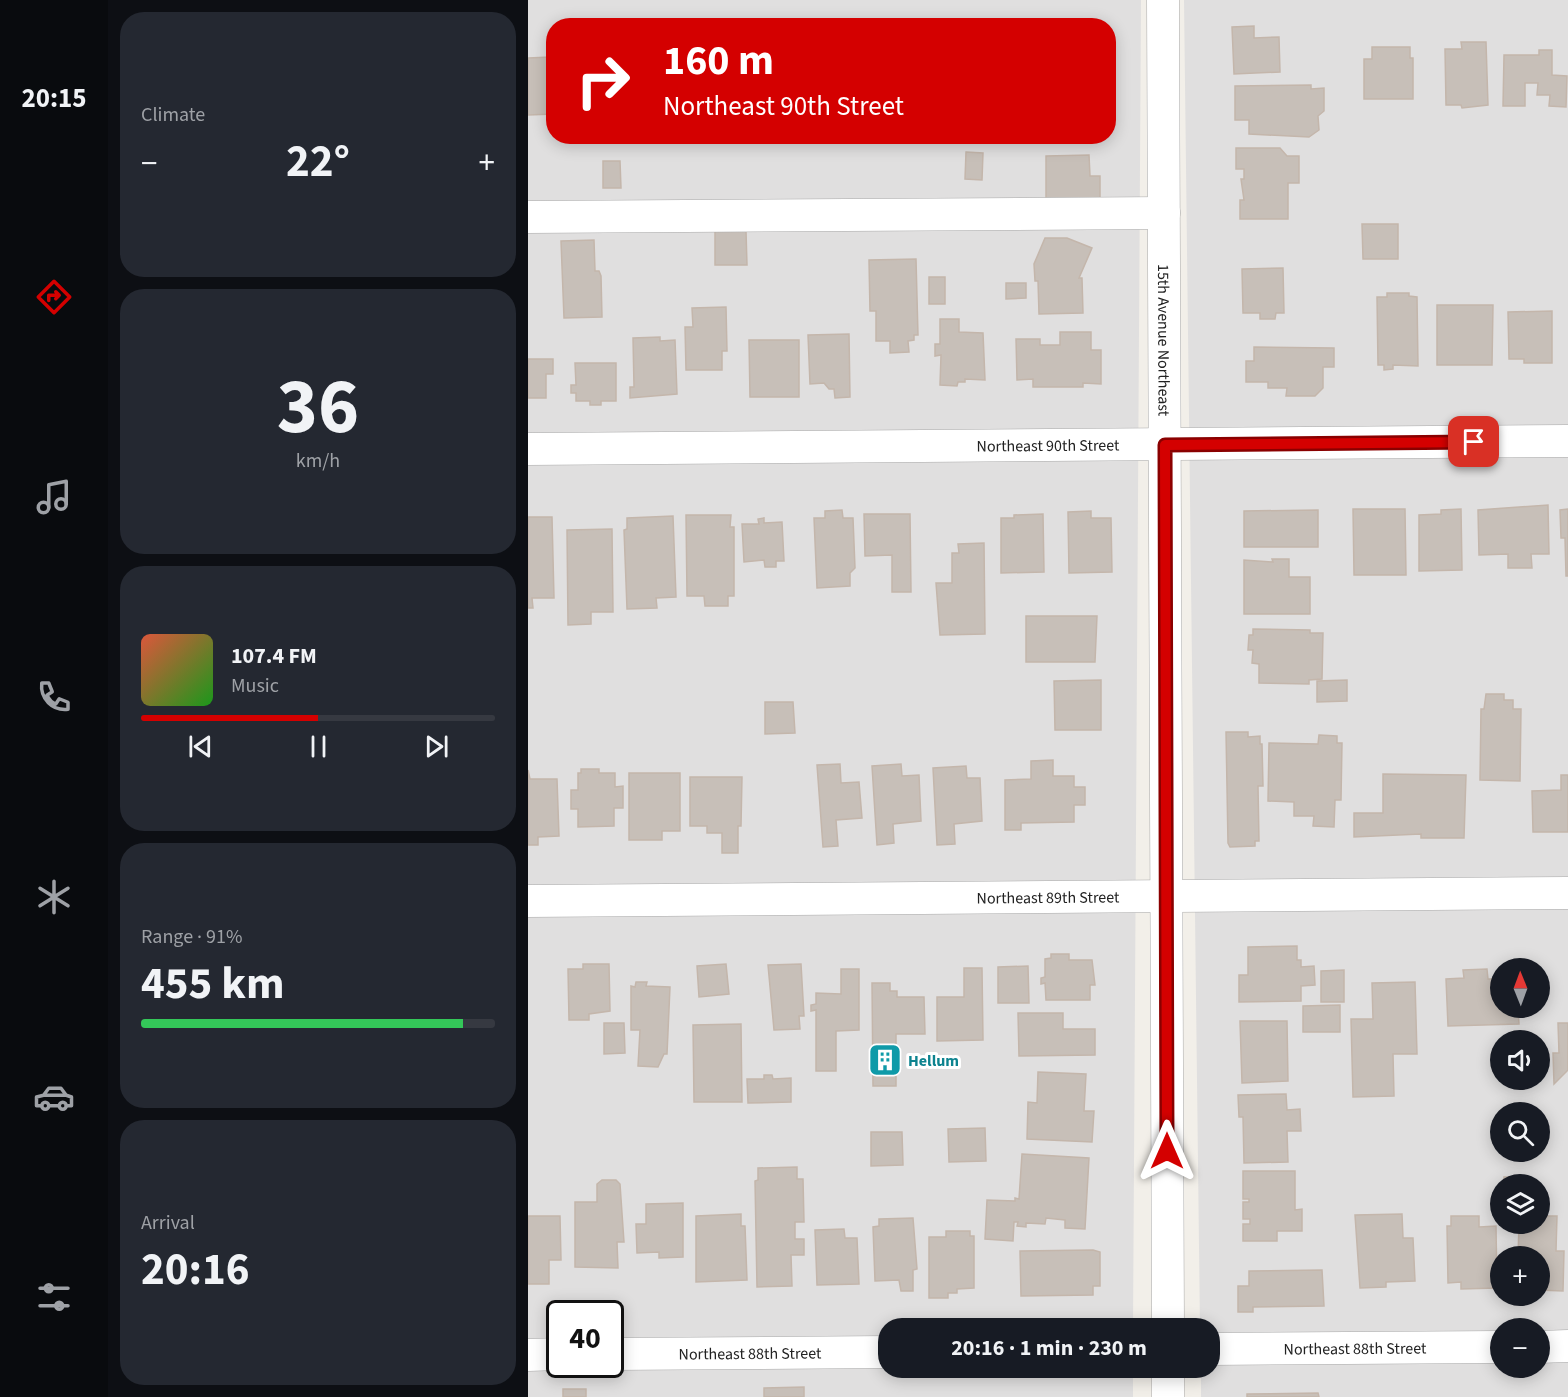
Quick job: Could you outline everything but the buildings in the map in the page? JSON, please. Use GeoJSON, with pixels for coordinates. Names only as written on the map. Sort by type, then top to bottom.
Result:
{"type":"FeatureCollection","features":[{"type":"Feature","properties":{"kind":"street","name":"15th Avenue Northeast"},"geometry":{"type":"LineString","coordinates":[[1163,0],[1168,1318]]}},
{"type":"Feature","properties":{"kind":"street"},"geometry":{"type":"LineString","coordinates":[[528,217],[1164,213]]}},
{"type":"Feature","properties":{"kind":"street","name":"Northeast 90th Street"},"geometry":{"type":"LineString","coordinates":[[528,449],[1568,441]]}},
{"type":"Feature","properties":{"kind":"street","name":"Northeast 89th Street"},"geometry":{"type":"LineString","coordinates":[[528,901],[1568,893]]}},
{"type":"Feature","properties":{"kind":"street","name":"Northeast 88th Street"},"geometry":{"type":"LineString","coordinates":[[1220,1349],[1490,1347]]}},
{"type":"Feature","properties":{"kind":"street"},"geometry":{"type":"LineString","coordinates":[[1550,1347],[1568,1347]]}},
{"type":"Feature","properties":{"kind":"street","name":"Northeast 88th Street"},"geometry":{"type":"LineString","coordinates":[[624,1354],[878,1352]]}},
{"type":"Feature","properties":{"kind":"street"},"geometry":{"type":"LineString","coordinates":[[528,1355],[546,1354]]}},
{"type":"Feature","properties":{"kind":"street"},"geometry":{"type":"LineString","coordinates":[[1168,1378],[1168,1397]]}},
{"type":"Feature","properties":{"kind":"shaded area"},"geometry":{"type":"Polygon","coordinates":[[[528,0],[1141,0],[1133,1318],[878,1318],[878,1378],[1133,1378],[1133,1397],[528,1397],[528,0]]]}},
{"type":"Feature","properties":{"kind":"shaded area"},"geometry":{"type":"Polygon","coordinates":[[[1184,0],[1568,0],[1568,1397],[1201,1397],[1201,1378],[1220,1378],[1220,1318],[1200,1318],[1184,0]]]}},
{"type":"Feature","properties":{"kind":"place","name":"Hellum"},"geometry":{"type":"Point","coordinates":[885,1060]}},
{"type":"Feature","properties":{"kind":"route"},"geometry":{"type":"LineString","coordinates":[[1167,1151],[1165,445],[1474,442]]}}]}
